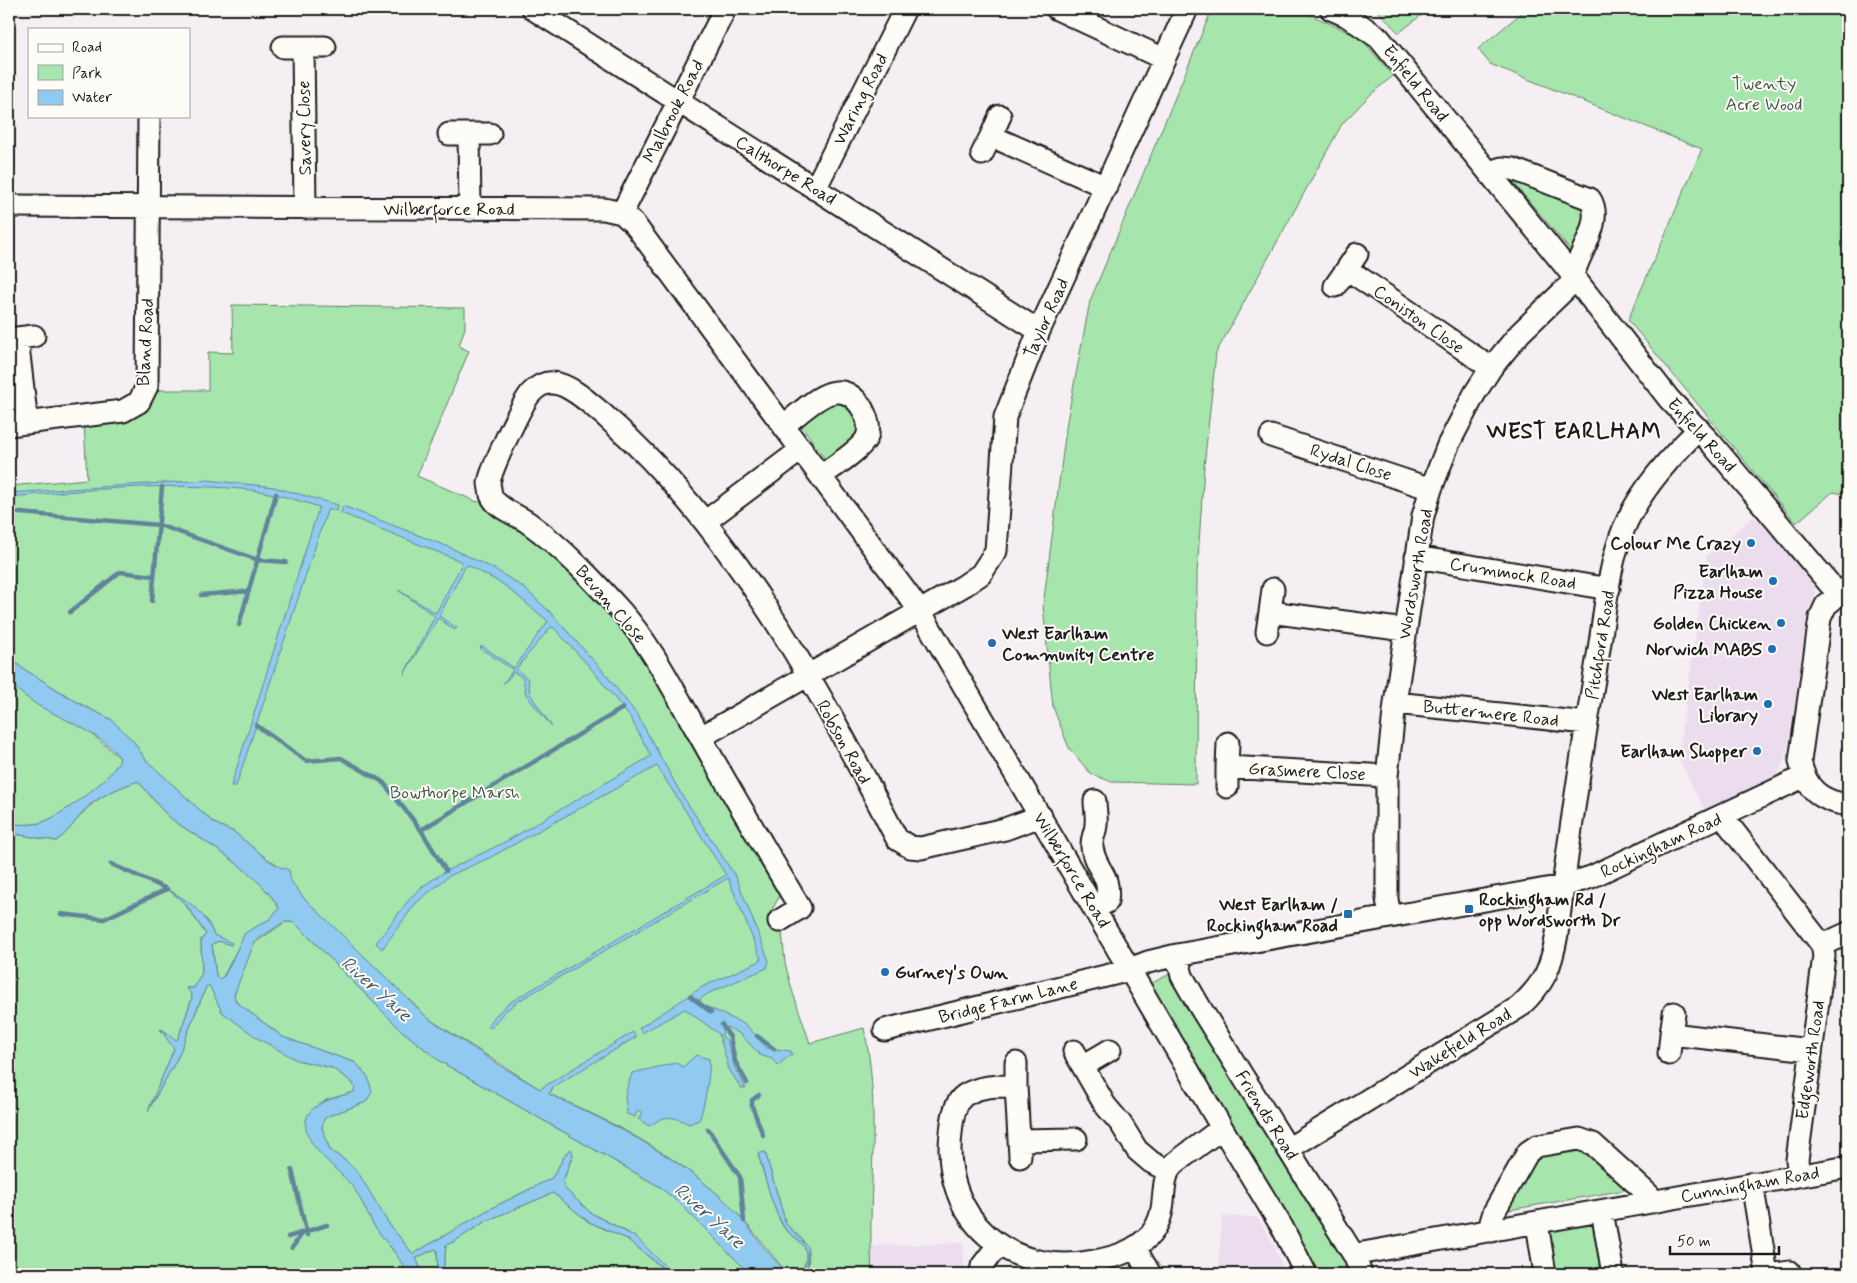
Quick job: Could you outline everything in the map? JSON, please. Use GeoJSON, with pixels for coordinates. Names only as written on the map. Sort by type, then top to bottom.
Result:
{"type":"FeatureCollection","features":[{"type":"Feature","properties":{"kind":"street","name":"Calthorpe Road"},"geometry":{"type":"LineString","coordinates":[[533,9],[559,16],[678,102],[1039,332]]}},
{"type":"Feature","properties":{"kind":"street","name":"Malbrook Road"},"geometry":{"type":"LineString","coordinates":[[622,212],[724,9]]}},
{"type":"Feature","properties":{"kind":"street","name":"Waring Road"},"geometry":{"type":"LineString","coordinates":[[815,189],[905,9]]}},
{"type":"Feature","properties":{"kind":"street"},"geometry":{"type":"LineString","coordinates":[[1057,9],[1164,58]]}},
{"type":"Feature","properties":{"kind":"street","name":"Taylor Road"},"geometry":{"type":"LineString","coordinates":[[920,611],[966,585],[981,574],[993,559],[998,538],[1006,417],[1039,332],[1187,9]]}},
{"type":"Feature","properties":{"kind":"street","name":"Enfield Road"},"geometry":{"type":"LineString","coordinates":[[1331,9],[1347,16],[1379,38],[1573,275],[1669,399],[1699,429],[1843,590]]}},
{"type":"Feature","properties":{"kind":"street","name":"Savery Close"},"geometry":{"type":"LineString","coordinates":[[305,208],[293,47],[325,47]]}},
{"type":"Feature","properties":{"kind":"street"},"geometry":{"type":"LineString","coordinates":[[1000,116],[986,145],[1106,187]]}},
{"type":"Feature","properties":{"kind":"street","name":"Bland Road"},"geometry":{"type":"LineString","coordinates":[[18,424],[123,412],[139,402],[147,386],[149,118]]}},
{"type":"Feature","properties":{"kind":"street"},"geometry":{"type":"LineString","coordinates":[[470,210],[459,134],[490,134]]}},
{"type":"Feature","properties":{"kind":"street"},"geometry":{"type":"LineString","coordinates":[[1489,172],[1502,168],[1513,170],[1590,199],[1595,206],[1596,216],[1573,275]]}},
{"type":"Feature","properties":{"kind":"street","name":"Wilberforce Road"},"geometry":{"type":"LineString","coordinates":[[9,206],[470,210],[604,209],[622,212],[635,225],[920,611],[1222,1128],[1282,1227],[1306,1274]]}},
{"type":"Feature","properties":{"kind":"street","name":"Coniston Close"},"geometry":{"type":"LineString","coordinates":[[1346,270],[1491,368]]}},
{"type":"Feature","properties":{"kind":"street","name":"Wordsworth Road"},"geometry":{"type":"LineString","coordinates":[[1390,916],[1387,899],[1388,776],[1395,703],[1422,516],[1448,445],[1475,393],[1491,368],[1520,333],[1573,275]]}},
{"type":"Feature","properties":{"kind":"street"},"geometry":{"type":"LineString","coordinates":[[18,424],[20,337]]}},
{"type":"Feature","properties":{"kind":"street","name":"Robson Road"},"geometry":{"type":"LineString","coordinates":[[491,498],[489,484],[492,476],[525,402],[532,391],[543,384],[556,383],[573,392],[604,415],[638,447],[706,520],[760,598],[808,676],[897,839],[910,847],[922,848],[1005,829],[1041,816]]}},
{"type":"Feature","properties":{"kind":"street"},"geometry":{"type":"LineString","coordinates":[[784,425],[822,396],[836,390],[850,394],[858,402],[867,415],[869,428],[867,439],[820,476]]}},
{"type":"Feature","properties":{"kind":"street","name":"Pitchford Road"},"geometry":{"type":"LineString","coordinates":[[1563,886],[1614,557],[1625,527],[1647,488],[1668,460],[1699,429]]}},
{"type":"Feature","properties":{"kind":"street","name":"Rydal Close"},"geometry":{"type":"LineString","coordinates":[[1270,436],[1431,489]]}},
{"type":"Feature","properties":{"kind":"street"},"geometry":{"type":"LineString","coordinates":[[706,520],[802,450]]}},
{"type":"Feature","properties":{"kind":"street","name":"Bevan Close"},"geometry":{"type":"LineString","coordinates":[[491,498],[501,507],[521,516],[545,534],[623,613],[659,662],[700,737],[800,908],[779,921]]}},
{"type":"Feature","properties":{"kind":"street","name":"Crummock Road"},"geometry":{"type":"LineString","coordinates":[[1416,557],[1609,590]]}},
{"type":"Feature","properties":{"kind":"street"},"geometry":{"type":"LineString","coordinates":[[1273,589],[1268,622],[1405,630]]}},
{"type":"Feature","properties":{"kind":"street"},"geometry":{"type":"LineString","coordinates":[[1843,590],[1826,605],[1816,636],[1800,747],[1803,777],[1811,788],[1823,798],[1848,805]]}},
{"type":"Feature","properties":{"kind":"street"},"geometry":{"type":"LineString","coordinates":[[700,737],[920,611]]}},
{"type":"Feature","properties":{"kind":"street","name":"Buttermere Road"},"geometry":{"type":"LineString","coordinates":[[1395,703],[1587,723]]}},
{"type":"Feature","properties":{"kind":"street","name":"Grasmere Close"},"geometry":{"type":"LineString","coordinates":[[1228,744],[1227,777],[1388,776]]}},
{"type":"Feature","properties":{"kind":"street","name":"Rockingham Road"},"geometry":{"type":"LineString","coordinates":[[1130,969],[1177,955],[1563,886],[1591,877],[1803,777]]}},
{"type":"Feature","properties":{"kind":"street"},"geometry":{"type":"LineString","coordinates":[[1095,800],[1096,826],[1092,836],[1095,860],[1115,888],[1107,902],[1095,909]]}},
{"type":"Feature","properties":{"kind":"street"},"geometry":{"type":"LineString","coordinates":[[1722,816],[1822,945],[1848,933]]}},
{"type":"Feature","properties":{"kind":"street","name":"Wakefield Road"},"geometry":{"type":"LineString","coordinates":[[1288,1149],[1520,1007],[1536,992],[1546,977],[1552,961],[1563,886]]}},
{"type":"Feature","properties":{"kind":"street","name":"Edgeworth Road"},"geometry":{"type":"LineString","coordinates":[[1799,1176],[1797,1160],[1810,1050],[1824,956],[1822,945]]}},
{"type":"Feature","properties":{"kind":"street","name":"Friends Road"},"geometry":{"type":"LineString","coordinates":[[1177,955],[1182,976],[1196,1001],[1358,1266]]}},
{"type":"Feature","properties":{"kind":"street","name":"Bridge Farm Lane"},"geometry":{"type":"LineString","coordinates":[[885,1030],[1130,969]]}},
{"type":"Feature","properties":{"kind":"street"},"geometry":{"type":"LineString","coordinates":[[1674,1012],[1670,1044],[1810,1050]]}},
{"type":"Feature","properties":{"kind":"street"},"geometry":{"type":"LineString","coordinates":[[1110,1050],[1078,1059],[1105,1105],[1121,1124],[1137,1150],[1151,1162],[1168,1171]]}},
{"type":"Feature","properties":{"kind":"street"},"geometry":{"type":"LineString","coordinates":[[1016,1063],[1019,1148],[1076,1139]]}},
{"type":"Feature","properties":{"kind":"street"},"geometry":{"type":"LineString","coordinates":[[1016,1086],[985,1086],[964,1095],[953,1114],[951,1137],[953,1179],[960,1202],[984,1234],[998,1245],[1014,1253],[1034,1259],[1081,1264],[1112,1257],[1135,1248],[1150,1234],[1159,1221],[1164,1205],[1168,1171],[1186,1153],[1222,1128]]}},
{"type":"Feature","properties":{"kind":"street"},"geometry":{"type":"LineString","coordinates":[[1492,1231],[1491,1222],[1494,1212],[1528,1152],[1537,1146],[1579,1139],[1592,1144],[1649,1195],[1652,1202]]}},
{"type":"Feature","properties":{"kind":"street","name":"Cunningham Road"},"geometry":{"type":"LineString","coordinates":[[1358,1266],[1363,1253],[1848,1167]]}},
{"type":"Feature","properties":{"kind":"street"},"geometry":{"type":"LineString","coordinates":[[1752,1183],[1768,1274]]}},
{"type":"Feature","properties":{"kind":"street"},"geometry":{"type":"LineString","coordinates":[[1602,1211],[1613,1274]]}},
{"type":"Feature","properties":{"kind":"street"},"geometry":{"type":"LineString","coordinates":[[1537,1223],[1545,1274]]}},
{"type":"Feature","properties":{"kind":"street"},"geometry":{"type":"LineString","coordinates":[[981,1274],[982,1266],[998,1245]]}},
{"type":"Feature","properties":{"kind":"street"},"geometry":{"type":"LineString","coordinates":[[1135,1248],[1150,1274]]}},
{"type":"Feature","properties":{"kind":"shaded area"},"geometry":{"type":"Polygon","coordinates":[[[1753,517],[1764,524],[1815,587],[1815,601],[1807,616],[1788,749],[1778,775],[1705,811],[1678,757],[1707,555],[1753,517]]]}},
{"type":"Feature","properties":{"kind":"shaded area"},"geometry":{"type":"Polygon","coordinates":[[[1222,1216],[1257,1217],[1272,1241],[1285,1274],[1218,1274],[1222,1216]]]}},
{"type":"Feature","properties":{"kind":"shaded area"},"geometry":{"type":"Polygon","coordinates":[[[963,1243],[965,1274],[872,1274],[870,1246],[963,1243]]]}},
{"type":"Feature","properties":{"kind":"green space"},"geometry":{"type":"Polygon","coordinates":[[[1212,9],[1298,9],[1361,38],[1393,76],[1370,95],[1342,124],[1216,353],[1204,467],[1197,574],[1196,784],[1112,782],[1091,774],[1069,748],[1053,707],[1043,606],[1067,421],[1090,301],[1212,9]]]}},
{"type":"Feature","properties":{"kind":"green space"},"geometry":{"type":"Polygon","coordinates":[[[1376,9],[1429,9],[1399,33],[1376,9]]]}},
{"type":"Feature","properties":{"kind":"green space","name":"Twenty Acre Wood"},"geometry":{"type":"Polygon","coordinates":[[[1516,9],[1848,9],[1848,495],[1833,492],[1796,523],[1628,320],[1702,149],[1490,64],[1478,49],[1520,14],[1516,9]]]}},
{"type":"Feature","properties":{"kind":"green space"},"geometry":{"type":"Polygon","coordinates":[[[1515,178],[1582,201],[1590,215],[1571,251],[1512,181],[1515,178]]]}},
{"type":"Feature","properties":{"kind":"green space","name":"Bowthorpe Marsh"},"geometry":{"type":"Polygon","coordinates":[[[232,305],[465,308],[465,328],[459,346],[469,351],[417,476],[475,501],[488,504],[555,555],[624,628],[654,669],[781,893],[772,910],[782,932],[785,963],[810,1043],[864,1028],[872,1089],[872,1274],[807,1274],[809,1257],[803,1240],[786,1224],[765,1152],[758,1155],[777,1215],[785,1229],[800,1241],[805,1248],[806,1261],[801,1274],[786,1272],[732,1208],[684,1167],[618,1127],[549,1094],[553,1088],[547,1085],[540,1089],[429,1019],[330,925],[303,897],[275,863],[267,859],[234,832],[214,823],[145,759],[134,742],[112,720],[82,705],[22,668],[9,657],[9,486],[87,479],[84,423],[147,406],[153,400],[154,390],[208,390],[208,352],[233,353],[232,305]]]}},
{"type":"Feature","properties":{"kind":"green space"},"geometry":{"type":"Polygon","coordinates":[[[828,397],[851,403],[862,435],[832,459],[825,459],[801,425],[828,397]]]}},
{"type":"Feature","properties":{"kind":"green space"},"geometry":{"type":"Polygon","coordinates":[[[9,682],[38,705],[87,730],[120,758],[117,766],[109,775],[86,796],[59,814],[40,823],[9,823],[9,682]]]}},
{"type":"Feature","properties":{"kind":"green space"},"geometry":{"type":"Polygon","coordinates":[[[138,781],[161,809],[172,819],[219,850],[247,872],[270,895],[279,908],[270,919],[245,934],[224,975],[220,979],[216,976],[212,944],[219,941],[231,945],[214,935],[207,920],[171,891],[184,903],[206,934],[201,940],[202,973],[194,988],[186,988],[191,993],[192,998],[178,1039],[176,1040],[162,1029],[174,1049],[148,1111],[177,1059],[206,987],[209,985],[212,987],[222,1012],[297,1060],[332,1068],[352,1082],[355,1088],[354,1092],[326,1100],[306,1121],[357,1192],[374,1225],[403,1264],[407,1274],[9,1274],[9,833],[56,841],[97,800],[138,781]]]}},
{"type":"Feature","properties":{"kind":"green space"},"geometry":{"type":"Polygon","coordinates":[[[285,922],[294,922],[401,1030],[441,1062],[660,1187],[679,1203],[750,1274],[443,1274],[446,1245],[486,1221],[553,1193],[589,1222],[627,1239],[667,1272],[629,1233],[591,1213],[565,1189],[563,1181],[573,1155],[567,1152],[552,1178],[488,1210],[413,1254],[389,1224],[346,1161],[330,1150],[322,1128],[323,1119],[328,1116],[366,1102],[368,1077],[356,1063],[283,1037],[236,1002],[234,995],[252,945],[285,922]]]}},
{"type":"Feature","properties":{"kind":"green space"},"geometry":{"type":"Polygon","coordinates":[[[1172,973],[1332,1233],[1352,1274],[1314,1274],[1148,985],[1172,973]]]}},
{"type":"Feature","properties":{"kind":"green space"},"geometry":{"type":"Polygon","coordinates":[[[1578,1144],[1637,1188],[1497,1212],[1528,1158],[1578,1144]]]}},
{"type":"Feature","properties":{"kind":"green space"},"geometry":{"type":"Polygon","coordinates":[[[1593,1224],[1597,1227],[1608,1274],[1551,1274],[1547,1236],[1549,1232],[1593,1224]]]}},
{"type":"Feature","properties":{"kind":"green space"},"geometry":{"type":"Polygon","coordinates":[[[435,1249],[437,1250],[438,1274],[423,1274],[416,1258],[435,1249]]]}},
{"type":"Feature","properties":{"kind":"water"},"geometry":{"type":"Polygon","coordinates":[[[207,480],[274,487],[338,505],[337,511],[330,509],[327,511],[236,786],[231,786],[319,507],[261,492],[183,486],[125,488],[9,497],[9,493],[207,480]]]}},
{"type":"Feature","properties":{"kind":"water"},"geometry":{"type":"Polygon","coordinates":[[[343,506],[449,547],[496,570],[523,587],[549,611],[604,672],[638,716],[680,792],[736,877],[769,961],[767,968],[709,993],[700,999],[701,1004],[746,1025],[767,1048],[791,1051],[792,1054],[778,1065],[772,1059],[760,1055],[740,1034],[727,1027],[723,1029],[722,1036],[727,1040],[735,1068],[746,1088],[741,1088],[729,1069],[719,1034],[685,1009],[642,1033],[639,1028],[704,986],[761,959],[728,878],[517,1002],[503,1013],[491,1028],[488,1026],[496,1015],[509,1003],[726,875],[657,766],[491,857],[449,876],[416,903],[382,949],[376,943],[411,897],[423,886],[446,871],[505,842],[651,756],[630,717],[588,665],[553,627],[550,628],[516,669],[528,679],[530,694],[552,727],[526,695],[523,678],[514,672],[503,684],[513,670],[480,648],[482,646],[514,668],[548,621],[504,585],[468,565],[465,567],[439,616],[457,628],[455,630],[438,618],[404,674],[435,616],[398,590],[436,613],[462,564],[460,561],[341,513],[343,506]]]}},
{"type":"Feature","properties":{"kind":"water","name":"River Yare"},"geometry":{"type":"Polygon","coordinates":[[[9,657],[22,668],[82,705],[112,720],[134,742],[145,759],[214,823],[234,832],[267,859],[289,870],[291,881],[303,897],[429,1019],[499,1065],[540,1089],[633,1032],[636,1037],[553,1087],[549,1094],[641,1140],[663,1153],[704,1183],[733,1209],[772,1257],[789,1274],[750,1274],[679,1203],[660,1187],[441,1062],[401,1030],[294,922],[284,922],[255,941],[234,995],[236,1002],[283,1037],[356,1063],[368,1077],[372,1092],[366,1102],[328,1116],[324,1119],[322,1128],[330,1150],[346,1161],[359,1174],[389,1224],[413,1254],[488,1210],[552,1178],[567,1152],[571,1149],[573,1154],[563,1181],[565,1189],[591,1213],[637,1238],[669,1270],[668,1272],[627,1239],[589,1222],[553,1193],[486,1221],[446,1245],[443,1274],[438,1274],[437,1250],[435,1249],[416,1258],[423,1274],[407,1274],[396,1254],[373,1224],[353,1187],[315,1148],[309,1139],[306,1129],[306,1120],[313,1109],[333,1098],[354,1092],[355,1088],[352,1082],[332,1068],[297,1060],[257,1038],[222,1012],[209,985],[206,987],[177,1059],[148,1111],[174,1049],[160,1029],[176,1040],[178,1039],[192,998],[191,993],[186,988],[194,988],[202,973],[201,940],[206,934],[185,903],[167,889],[183,898],[195,908],[210,926],[214,935],[232,943],[231,945],[219,941],[212,944],[216,976],[220,979],[225,975],[245,933],[270,919],[279,908],[270,895],[247,872],[219,850],[172,819],[161,809],[138,781],[126,785],[91,804],[66,833],[56,841],[9,833],[9,823],[40,823],[59,814],[86,795],[109,775],[117,766],[120,758],[112,749],[93,735],[39,706],[16,689],[9,682],[9,657]]]}},
{"type":"Feature","properties":{"kind":"water"},"geometry":{"type":"Polygon","coordinates":[[[696,1055],[709,1059],[707,1090],[699,1120],[689,1124],[677,1119],[664,1118],[649,1126],[638,1119],[643,1113],[637,1110],[635,1117],[627,1114],[625,1095],[632,1073],[676,1063],[683,1067],[696,1055]]]}},
{"type":"Feature","properties":{"kind":"water"},"geometry":{"type":"Polygon","coordinates":[[[765,1152],[786,1224],[808,1247],[807,1274],[801,1274],[806,1262],[805,1249],[801,1242],[784,1227],[772,1201],[758,1154],[765,1152]]]}},
{"type":"Feature","properties":{"kind":"waterway"},"geometry":{"type":"LineString","coordinates":[[152,601],[162,487]]}},
{"type":"Feature","properties":{"kind":"waterway"},"geometry":{"type":"LineString","coordinates":[[239,625],[276,494]]}},
{"type":"Feature","properties":{"kind":"waterway"},"geometry":{"type":"LineString","coordinates":[[9,512],[159,525],[258,560],[286,562]]}},
{"type":"Feature","properties":{"kind":"waterway"},"geometry":{"type":"LineString","coordinates":[[70,612],[120,572],[154,576]]}},
{"type":"Feature","properties":{"kind":"waterway"},"geometry":{"type":"LineString","coordinates":[[201,595],[249,591]]}},
{"type":"Feature","properties":{"kind":"waterway"},"geometry":{"type":"LineString","coordinates":[[421,830],[623,708]]}},
{"type":"Feature","properties":{"kind":"waterway"},"geometry":{"type":"LineString","coordinates":[[256,725],[306,761],[341,758],[383,782],[421,830],[446,871]]}},
{"type":"Feature","properties":{"kind":"waterway"},"geometry":{"type":"LineString","coordinates":[[111,864],[167,889]]}},
{"type":"Feature","properties":{"kind":"waterway"},"geometry":{"type":"LineString","coordinates":[[61,914],[104,919],[167,889]]}},
{"type":"Feature","properties":{"kind":"waterway"},"geometry":{"type":"LineString","coordinates":[[690,996],[711,1012]]}},
{"type":"Feature","properties":{"kind":"waterway"},"geometry":{"type":"LineString","coordinates":[[722,1025],[730,1037],[735,1061],[747,1083]]}},
{"type":"Feature","properties":{"kind":"waterway"},"geometry":{"type":"LineString","coordinates":[[757,1036],[774,1049]]}},
{"type":"Feature","properties":{"kind":"waterway"},"geometry":{"type":"LineString","coordinates":[[759,1095],[752,1100],[752,1106],[763,1135]]}},
{"type":"Feature","properties":{"kind":"waterway","name":"River Yare"},"geometry":{"type":"LineString","coordinates":[[708,1129],[740,1177],[744,1221]]}},
{"type":"Feature","properties":{"kind":"waterway"},"geometry":{"type":"LineString","coordinates":[[292,1170],[307,1235]]}},
{"type":"Feature","properties":{"kind":"waterway"},"geometry":{"type":"LineString","coordinates":[[288,1237],[327,1225]]}},
{"type":"Feature","properties":{"kind":"waterway"},"geometry":{"type":"LineString","coordinates":[[292,1248],[303,1232]]}},
{"type":"Feature","properties":{"kind":"place","name":"Colour Me Crazy"},"geometry":{"type":"Point","coordinates":[1751,543]}},
{"type":"Feature","properties":{"kind":"place","name":"Earlham Pizza House"},"geometry":{"type":"Point","coordinates":[1773,581]}},
{"type":"Feature","properties":{"kind":"place","name":"Golden Chicken"},"geometry":{"type":"Point","coordinates":[1781,623]}},
{"type":"Feature","properties":{"kind":"place","name":"West Earlham Community Centre"},"geometry":{"type":"Point","coordinates":[992,643]}},
{"type":"Feature","properties":{"kind":"place","name":"Norwich MABS"},"geometry":{"type":"Point","coordinates":[1772,649]}},
{"type":"Feature","properties":{"kind":"place","name":"West Earlham Library"},"geometry":{"type":"Point","coordinates":[1768,704]}},
{"type":"Feature","properties":{"kind":"place","name":"Earlham Shopper"},"geometry":{"type":"Point","coordinates":[1757,751]}},
{"type":"Feature","properties":{"kind":"place","name":"Rockingham Rd / opp Wordsworth Dr"},"geometry":{"type":"Point","coordinates":[1469,909]}},
{"type":"Feature","properties":{"kind":"place","name":"West Earlham / Rockingham Road"},"geometry":{"type":"Point","coordinates":[1348,914]}},
{"type":"Feature","properties":{"kind":"place","name":"Gurney's Own"},"geometry":{"type":"Point","coordinates":[885,972]}},
{"type":"Feature","properties":{"kind":"district","name":"WEST EARLHAM"},"geometry":{"type":"Point","coordinates":[1574,430]}}]}
